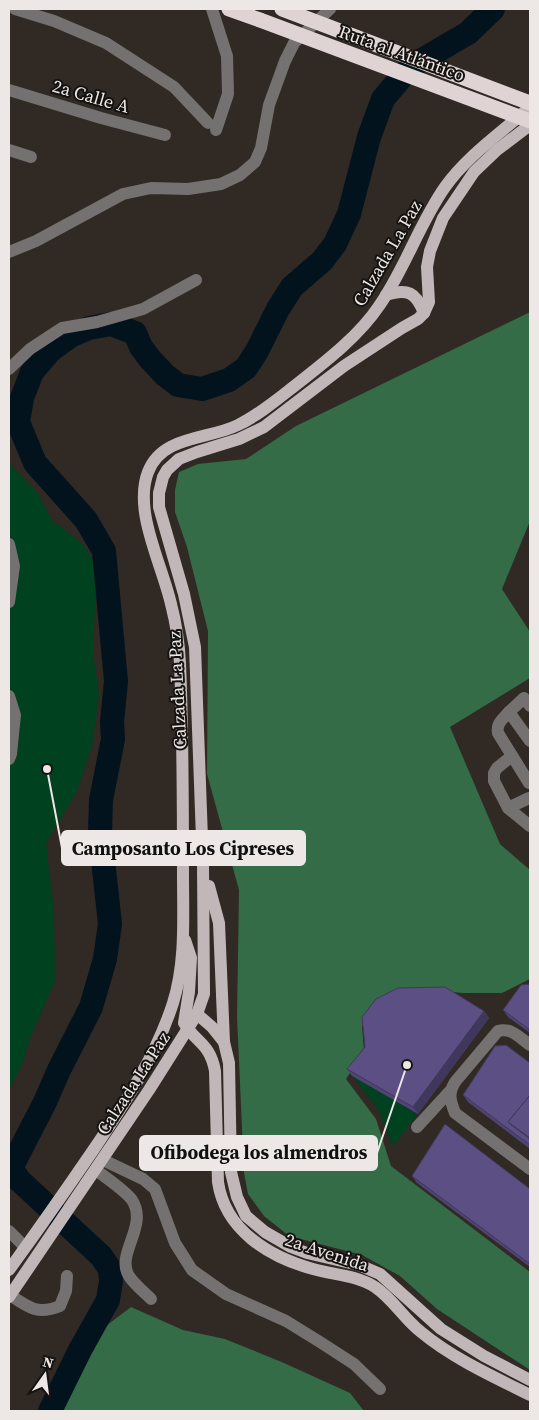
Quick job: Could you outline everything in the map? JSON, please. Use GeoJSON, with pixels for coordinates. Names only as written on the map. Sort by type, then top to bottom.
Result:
{"type":"FeatureCollection","features":[{"type":"Feature","properties":{"kind":"highway","name":"Ruta al Atlántico"},"geometry":{"type":"LineString","coordinates":[[229,9],[530,121]]}},
{"type":"Feature","properties":{"kind":"highway","name":"Ruta al Atlántico"},"geometry":{"type":"LineString","coordinates":[[282,9],[530,102]]}},
{"type":"Feature","properties":{"kind":"main road","name":"Calzada La Paz"},"geometry":{"type":"LineString","coordinates":[[9,1270],[114,1119],[146,1067],[172,1004],[181,962],[183,932],[183,783],[179,645],[171,603],[145,515],[144,488],[147,475],[154,460],[174,444],[238,425],[297,384],[362,328],[380,306],[432,208],[446,187],[464,164],[530,107]]}},
{"type":"Feature","properties":{"kind":"main road","name":"Calzada La Paz"},"geometry":{"type":"LineString","coordinates":[[9,1296],[99,1165],[188,1030],[203,1001],[205,987],[203,866],[195,647],[186,601],[159,507],[159,493],[163,477],[172,466],[185,456],[239,439],[264,427],[344,366],[418,319],[424,313],[429,302],[427,267],[430,251],[443,218],[474,172],[497,150],[530,125]]}},
{"type":"Feature","properties":{"kind":"main road"},"geometry":{"type":"LineString","coordinates":[[386,295],[402,290],[410,293],[416,297],[424,313]]}},
{"type":"Feature","properties":{"kind":"main road"},"geometry":{"type":"LineString","coordinates":[[203,866],[219,923],[224,1042]]}},
{"type":"Feature","properties":{"kind":"main road"},"geometry":{"type":"LineString","coordinates":[[183,932],[191,958],[188,998],[183,1019],[188,1030]]}},
{"type":"Feature","properties":{"kind":"main road","name":"2a Avenida"},"geometry":{"type":"LineString","coordinates":[[197,1014],[212,1027],[224,1042],[229,1063],[231,1172],[237,1197],[246,1216],[264,1232],[291,1247],[307,1253],[359,1265],[380,1274],[441,1329],[484,1356],[530,1380]]}},
{"type":"Feature","properties":{"kind":"main road","name":"2a Avenida"},"geometry":{"type":"LineString","coordinates":[[188,1030],[201,1042],[213,1058],[219,1188],[224,1205],[237,1226],[254,1242],[291,1261],[312,1269],[348,1276],[370,1284],[387,1297],[409,1321],[434,1342],[530,1395]]}},
{"type":"Feature","properties":{"kind":"street"},"geometry":{"type":"LineString","coordinates":[[15,9],[54,20],[106,43],[174,87],[212,127],[228,94],[227,56],[212,9]]}},
{"type":"Feature","properties":{"kind":"street"},"geometry":{"type":"LineString","coordinates":[[9,252],[36,240],[123,194],[151,188],[188,189],[222,184],[240,175],[255,162],[258,155],[269,105],[285,61],[294,43],[330,9]]}},
{"type":"Feature","properties":{"kind":"street","name":"2a Calle A"},"geometry":{"type":"LineString","coordinates":[[9,90],[165,135]]}},
{"type":"Feature","properties":{"kind":"street"},"geometry":{"type":"LineString","coordinates":[[9,150],[32,157]]}},
{"type":"Feature","properties":{"kind":"street"},"geometry":{"type":"LineString","coordinates":[[9,369],[30,349],[62,328],[97,322],[143,309],[196,280]]}},
{"type":"Feature","properties":{"kind":"street"},"geometry":{"type":"LineString","coordinates":[[9,544],[14,566],[9,602]]}},
{"type":"Feature","properties":{"kind":"street"},"geometry":{"type":"LineString","coordinates":[[9,696],[15,715],[9,759]]}},
{"type":"Feature","properties":{"kind":"street"},"geometry":{"type":"LineString","coordinates":[[508,808],[530,799],[529,782],[498,733],[497,727],[509,712],[528,699]]}},
{"type":"Feature","properties":{"kind":"street"},"geometry":{"type":"LineString","coordinates":[[509,712],[530,741]]}},
{"type":"Feature","properties":{"kind":"street"},"geometry":{"type":"LineString","coordinates":[[512,756],[497,768],[494,773],[494,782],[508,808],[530,826]]}},
{"type":"Feature","properties":{"kind":"street"},"geometry":{"type":"LineString","coordinates":[[417,1127],[450,1091],[455,1082],[498,1031],[504,1029],[512,1032],[530,1045]]}},
{"type":"Feature","properties":{"kind":"street"},"geometry":{"type":"LineString","coordinates":[[450,1091],[455,1113],[530,1169]]}},
{"type":"Feature","properties":{"kind":"street"},"geometry":{"type":"LineString","coordinates":[[99,1165],[132,1200],[138,1216],[126,1257],[126,1268],[129,1276],[151,1299]]}},
{"type":"Feature","properties":{"kind":"street"},"geometry":{"type":"LineString","coordinates":[[99,1165],[143,1179],[154,1189],[175,1243],[192,1270],[226,1294],[286,1321],[320,1342],[354,1364],[380,1389]]}},
{"type":"Feature","properties":{"kind":"street"},"geometry":{"type":"LineString","coordinates":[[9,1232],[28,1244]]}},
{"type":"Feature","properties":{"kind":"street"},"geometry":{"type":"LineString","coordinates":[[9,1296],[28,1307],[47,1311],[60,1306],[66,1291],[66,1276]]}},
{"type":"Feature","properties":{"kind":"green space"},"geometry":{"type":"Polygon","coordinates":[[[530,312],[530,521],[502,589],[530,632],[530,678],[450,727],[500,844],[530,870],[530,979],[502,993],[463,993],[427,990],[375,1004],[362,1026],[364,1051],[346,1079],[376,1119],[391,1166],[530,1272],[530,1370],[437,1309],[400,1276],[362,1255],[289,1236],[264,1216],[248,1194],[244,1173],[237,1017],[239,890],[207,774],[208,631],[187,547],[175,512],[175,490],[179,472],[198,464],[246,459],[296,426],[530,312]]]}},
{"type":"Feature","properties":{"kind":"green space"},"geometry":{"type":"Polygon","coordinates":[[[9,463],[37,492],[52,520],[83,544],[97,568],[93,652],[99,694],[92,746],[77,791],[46,843],[54,911],[55,981],[30,1038],[23,1062],[9,1090],[9,463]]]}},
{"type":"Feature","properties":{"kind":"green space"},"geometry":{"type":"Polygon","coordinates":[[[352,1076],[418,1114],[393,1146],[378,1109],[352,1076]]]}},
{"type":"Feature","properties":{"kind":"green space"},"geometry":{"type":"Polygon","coordinates":[[[131,1307],[183,1330],[225,1339],[284,1363],[350,1393],[364,1411],[62,1411],[106,1326],[131,1307]]]}},
{"type":"Feature","properties":{"kind":"building"},"geometry":{"type":"Polygon","coordinates":[[[530,984],[530,1030],[503,1010],[521,985],[530,984]]]}},
{"type":"Feature","properties":{"kind":"building"},"geometry":{"type":"Polygon","coordinates":[[[445,987],[484,1011],[413,1107],[347,1069],[365,1047],[362,1017],[376,999],[398,988],[445,987]]]}},
{"type":"Feature","properties":{"kind":"building"},"geometry":{"type":"Polygon","coordinates":[[[506,1045],[530,1063],[530,1095],[508,1122],[530,1139],[530,1145],[463,1095],[495,1046],[506,1045]]]}},
{"type":"Feature","properties":{"kind":"building"},"geometry":{"type":"Polygon","coordinates":[[[530,1095],[530,1138],[508,1122],[530,1095]]]}},
{"type":"Feature","properties":{"kind":"building"},"geometry":{"type":"Polygon","coordinates":[[[445,1124],[530,1189],[530,1264],[412,1176],[445,1124]]]}},
{"type":"Feature","properties":{"kind":"waterway"},"geometry":{"type":"LineString","coordinates":[[50,1411],[80,1350],[108,1300],[111,1281],[110,1269],[101,1256],[19,1180],[11,1168],[91,1007],[105,959],[110,924],[100,833],[101,800],[113,739],[112,722],[116,681],[104,551],[86,520],[35,463],[18,422],[22,398],[32,372],[51,350],[70,336],[89,328],[111,324],[135,333],[141,347],[150,359],[165,375],[178,385],[202,389],[229,380],[246,368],[292,287],[322,261],[335,244],[349,214],[369,137],[383,99],[410,67],[468,33],[493,9]]}},
{"type":"Feature","properties":{"kind":"place","name":"Camposanto Los Cipreses"},"geometry":{"type":"Point","coordinates":[47,769]}},
{"type":"Feature","properties":{"kind":"place","name":"Ofibodega los almendros"},"geometry":{"type":"Point","coordinates":[407,1065]}}]}
